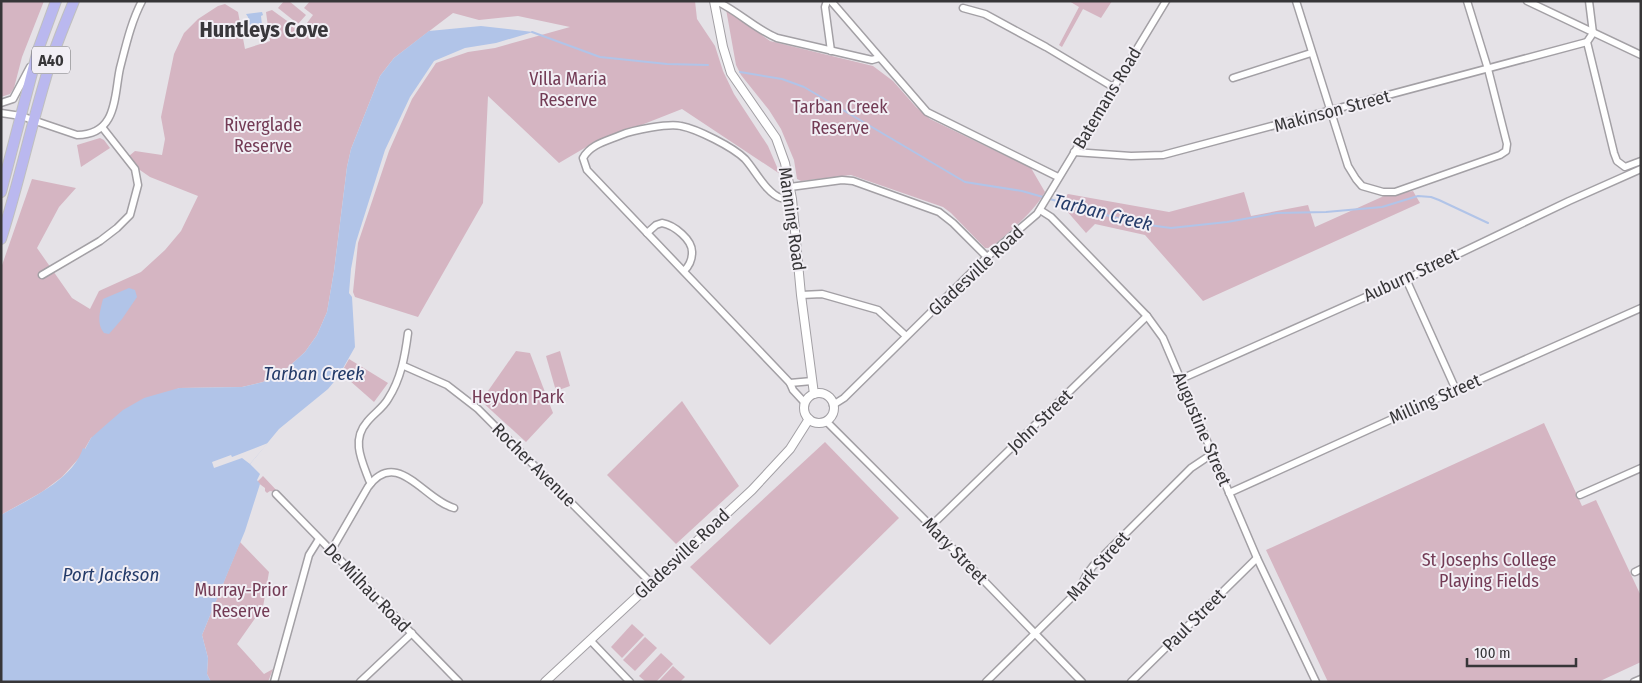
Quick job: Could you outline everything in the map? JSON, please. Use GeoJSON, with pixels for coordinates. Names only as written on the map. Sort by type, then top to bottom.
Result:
{"type":"FeatureCollection","features":[{"type":"Feature","properties":{"kind":"highway","name":"A40"},"geometry":{"type":"LineString","coordinates":[[1,192],[38,50],[56,1]]}},
{"type":"Feature","properties":{"kind":"highway","name":"A40"},"geometry":{"type":"LineString","coordinates":[[1,239],[55,46],[74,1]]}},
{"type":"Feature","properties":{"kind":"street"},"geometry":{"type":"LineString","coordinates":[[1,113],[21,116],[78,135],[84,135],[102,127],[114,107],[119,73],[128,37],[142,1]]}},
{"type":"Feature","properties":{"kind":"street"},"geometry":{"type":"LineString","coordinates":[[715,1],[728,6],[771,36],[872,60],[879,58]]}},
{"type":"Feature","properties":{"kind":"street","name":"Manning Road"},"geometry":{"type":"LineString","coordinates":[[715,1],[727,64],[736,81],[776,138],[785,163],[792,198],[801,295],[814,394]]}},
{"type":"Feature","properties":{"kind":"street"},"geometry":{"type":"LineString","coordinates":[[827,1],[825,7],[830,50]]}},
{"type":"Feature","properties":{"kind":"street"},"geometry":{"type":"LineString","coordinates":[[831,1],[927,112],[1058,177]]}},
{"type":"Feature","properties":{"kind":"street","name":"Batemans Road"},"geometry":{"type":"LineString","coordinates":[[1048,194],[1166,1]]}},
{"type":"Feature","properties":{"kind":"street"},"geometry":{"type":"LineString","coordinates":[[1296,1],[1348,166],[1362,186],[1383,192],[1395,192],[1475,165],[1506,151],[1507,144],[1488,69],[1467,1]]}},
{"type":"Feature","properties":{"kind":"street"},"geometry":{"type":"LineString","coordinates":[[1527,1],[1641,55]]}},
{"type":"Feature","properties":{"kind":"street"},"geometry":{"type":"LineString","coordinates":[[1589,1],[1593,33],[1588,42],[1614,154],[1617,160],[1625,167],[1641,161]]}},
{"type":"Feature","properties":{"kind":"street"},"geometry":{"type":"LineString","coordinates":[[963,8],[985,14],[1046,47],[1113,87]]}},
{"type":"Feature","properties":{"kind":"street","name":"Makinson Street"},"geometry":{"type":"LineString","coordinates":[[1074,152],[1163,156],[1588,42]]}},
{"type":"Feature","properties":{"kind":"street"},"geometry":{"type":"LineString","coordinates":[[1,103],[11,101],[16,96],[38,50]]}},
{"type":"Feature","properties":{"kind":"street"},"geometry":{"type":"LineString","coordinates":[[1233,78],[1311,53]]}},
{"type":"Feature","properties":{"kind":"street"},"geometry":{"type":"LineString","coordinates":[[792,198],[779,197],[771,192],[746,160],[735,150],[680,125],[626,133],[587,150],[583,158],[587,170],[790,383],[793,390],[805,403]]}},
{"type":"Feature","properties":{"kind":"street"},"geometry":{"type":"LineString","coordinates":[[42,275],[100,241],[117,228],[130,214],[138,185],[135,169],[102,127]]}},
{"type":"Feature","properties":{"kind":"street","name":"Auburn Street"},"geometry":{"type":"LineString","coordinates":[[1181,379],[1406,279],[1569,201],[1641,169]]}},
{"type":"Feature","properties":{"kind":"street"},"geometry":{"type":"LineString","coordinates":[[790,187],[842,180],[853,181],[939,212],[988,257]]}},
{"type":"Feature","properties":{"kind":"street","name":"Gladesville Road"},"geometry":{"type":"LineString","coordinates":[[833,405],[844,398],[906,336],[1041,208],[1048,194]]}},
{"type":"Feature","properties":{"kind":"street","name":"Augustine Street"},"geometry":{"type":"LineString","coordinates":[[1041,208],[1147,316],[1163,338],[1257,558],[1316,682]]}},
{"type":"Feature","properties":{"kind":"street"},"geometry":{"type":"LineString","coordinates":[[646,233],[662,222],[674,228],[690,244],[693,252],[691,260],[684,271]]}},
{"type":"Feature","properties":{"kind":"street"},"geometry":{"type":"LineString","coordinates":[[1406,279],[1456,390]]}},
{"type":"Feature","properties":{"kind":"street"},"geometry":{"type":"LineString","coordinates":[[801,295],[822,294],[878,310],[906,336]]}},
{"type":"Feature","properties":{"kind":"street","name":"Milling Street"},"geometry":{"type":"LineString","coordinates":[[1229,493],[1641,308]]}},
{"type":"Feature","properties":{"kind":"street","name":"John Street"},"geometry":{"type":"LineString","coordinates":[[931,526],[1147,316]]}},
{"type":"Feature","properties":{"kind":"street"},"geometry":{"type":"LineString","coordinates":[[370,481],[357,449],[360,435],[365,424],[388,400],[404,366],[408,333]]}},
{"type":"Feature","properties":{"kind":"street","name":"Rocher Avenue"},"geometry":{"type":"LineString","coordinates":[[404,366],[447,385],[478,409],[651,583]]}},
{"type":"Feature","properties":{"kind":"street"},"geometry":{"type":"LineString","coordinates":[[790,383],[812,381]]}},
{"type":"Feature","properties":{"kind":"street"},"geometry":{"type":"LineString","coordinates":[[814,394],[826,395],[833,405],[832,414],[826,421],[817,422],[809,419],[805,414],[805,403],[814,394]]}},
{"type":"Feature","properties":{"kind":"street","name":"Gladesville Road"},"geometry":{"type":"LineString","coordinates":[[545,682],[675,562],[775,466],[790,449],[809,419]]}},
{"type":"Feature","properties":{"kind":"street","name":"Mary Street"},"geometry":{"type":"LineString","coordinates":[[826,421],[1082,682]]}},
{"type":"Feature","properties":{"kind":"street","name":"Mark Street"},"geometry":{"type":"LineString","coordinates":[[986,682],[1078,591],[1093,566],[1192,468],[1212,454]]}},
{"type":"Feature","properties":{"kind":"street"},"geometry":{"type":"LineString","coordinates":[[1580,495],[1641,468]]}},
{"type":"Feature","properties":{"kind":"street"},"geometry":{"type":"LineString","coordinates":[[332,551],[370,481],[387,472],[398,472],[404,475],[444,505],[454,508]]}},
{"type":"Feature","properties":{"kind":"street","name":"De Milhau Road"},"geometry":{"type":"LineString","coordinates":[[276,494],[459,682]]}},
{"type":"Feature","properties":{"kind":"street"},"geometry":{"type":"LineString","coordinates":[[274,682],[309,555],[319,539]]}},
{"type":"Feature","properties":{"kind":"street","name":"Paul Street"},"geometry":{"type":"LineString","coordinates":[[1131,682],[1257,558]]}},
{"type":"Feature","properties":{"kind":"street"},"geometry":{"type":"LineString","coordinates":[[360,682],[412,633]]}},
{"type":"Feature","properties":{"kind":"street"},"geometry":{"type":"LineString","coordinates":[[590,640],[630,682]]}},
{"type":"Feature","properties":{"kind":"street"},"geometry":{"type":"LineString","coordinates":[[1634,682],[1641,678]]}},
{"type":"Feature","properties":{"kind":"green space"},"geometry":{"type":"Polygon","coordinates":[[[1,1],[44,1],[22,57],[14,88],[10,94],[1,97],[1,1]]]}},
{"type":"Feature","properties":{"kind":"green space"},"geometry":{"type":"Polygon","coordinates":[[[284,1],[289,1],[306,15],[298,24],[278,8],[284,1]]]}},
{"type":"Feature","properties":{"kind":"green space"},"geometry":{"type":"Polygon","coordinates":[[[310,1],[695,1],[697,19],[715,46],[723,71],[734,94],[768,146],[780,174],[682,109],[588,146],[559,163],[488,96],[483,203],[418,317],[355,297],[353,292],[358,243],[389,151],[412,99],[436,63],[468,52],[495,48],[570,27],[518,16],[479,20],[453,13],[394,58],[380,76],[351,149],[327,312],[317,335],[305,352],[283,372],[263,382],[242,387],[179,388],[91,438],[80,457],[62,477],[42,492],[1,515],[1,268],[32,179],[76,188],[59,207],[37,248],[72,298],[90,309],[99,291],[141,272],[165,250],[181,231],[198,196],[150,177],[137,168],[129,156],[135,151],[162,155],[165,139],[161,117],[174,54],[184,33],[198,19],[218,6],[225,4],[238,12],[245,49],[270,41],[266,12],[272,10],[301,31],[313,15],[304,8],[310,1]]]}},
{"type":"Feature","properties":{"kind":"green space"},"geometry":{"type":"Polygon","coordinates":[[[1069,1],[1112,1],[1101,18],[1083,9],[1062,47],[1059,45],[1079,7],[1069,1]]]}},
{"type":"Feature","properties":{"kind":"green space","name":"Tarban Creek Reserve"},"geometry":{"type":"Polygon","coordinates":[[[726,9],[770,41],[873,66],[893,81],[916,107],[930,119],[1031,168],[1045,192],[1022,220],[991,248],[985,248],[943,207],[851,175],[801,181],[797,179],[794,160],[781,129],[769,110],[741,75],[736,65],[726,9]]]}},
{"type":"Feature","properties":{"kind":"green space"},"geometry":{"type":"Polygon","coordinates":[[[100,138],[110,148],[81,167],[77,145],[100,138]]]}},
{"type":"Feature","properties":{"kind":"green space"},"geometry":{"type":"Polygon","coordinates":[[[1413,191],[1420,203],[1203,301],[1145,235],[1095,224],[1086,233],[1059,202],[1068,194],[1169,212],[1244,192],[1251,216],[1308,205],[1315,227],[1384,196],[1413,191]]]}},
{"type":"Feature","properties":{"kind":"green space","name":"Heydon Park"},"geometry":{"type":"Polygon","coordinates":[[[516,351],[530,353],[553,413],[526,442],[481,401],[516,351]]]}},
{"type":"Feature","properties":{"kind":"green space"},"geometry":{"type":"Polygon","coordinates":[[[560,351],[570,386],[556,391],[546,356],[560,351]]]}},
{"type":"Feature","properties":{"kind":"green space"},"geometry":{"type":"Polygon","coordinates":[[[349,359],[388,383],[374,402],[341,373],[349,359]]]}},
{"type":"Feature","properties":{"kind":"green space"},"geometry":{"type":"Polygon","coordinates":[[[682,401],[739,486],[676,544],[607,475],[682,401]]]}},
{"type":"Feature","properties":{"kind":"green space","name":"St Josephs College Playing Fields"},"geometry":{"type":"Polygon","coordinates":[[[1544,423],[1582,506],[1596,500],[1641,596],[1641,662],[1598,682],[1328,682],[1266,550],[1544,423]]]}},
{"type":"Feature","properties":{"kind":"green space"},"geometry":{"type":"Polygon","coordinates":[[[825,442],[899,518],[770,645],[690,567],[825,442]]]}},
{"type":"Feature","properties":{"kind":"green space"},"geometry":{"type":"Polygon","coordinates":[[[263,476],[279,493],[270,491],[267,493],[265,491],[265,488],[257,482],[263,476]]]}},
{"type":"Feature","properties":{"kind":"green space","name":"Murray-Prior Reserve"},"geometry":{"type":"Polygon","coordinates":[[[240,542],[269,572],[263,607],[237,644],[264,674],[273,669],[268,682],[211,682],[207,674],[208,658],[202,635],[240,542]]]}},
{"type":"Feature","properties":{"kind":"green space"},"geometry":{"type":"Polygon","coordinates":[[[632,624],[644,635],[622,658],[611,647],[632,624]]]}},
{"type":"Feature","properties":{"kind":"green space"},"geometry":{"type":"Polygon","coordinates":[[[645,637],[657,648],[635,671],[623,660],[645,637]]]}},
{"type":"Feature","properties":{"kind":"green space"},"geometry":{"type":"Polygon","coordinates":[[[661,653],[673,664],[656,682],[646,682],[639,676],[661,653]]]}},
{"type":"Feature","properties":{"kind":"green space"},"geometry":{"type":"Polygon","coordinates":[[[673,666],[685,677],[680,682],[658,682],[673,666]]]}},
{"type":"Feature","properties":{"kind":"water"},"geometry":{"type":"Polygon","coordinates":[[[262,12],[263,34],[250,36],[246,14],[262,12]]]}},
{"type":"Feature","properties":{"kind":"water","name":"Port Jackson"},"geometry":{"type":"Polygon","coordinates":[[[481,26],[533,32],[496,43],[465,48],[434,61],[410,97],[385,150],[356,242],[349,293],[352,297],[355,347],[338,377],[328,389],[279,429],[250,464],[260,474],[257,480],[260,484],[245,531],[202,635],[208,658],[207,674],[211,682],[1,682],[1,515],[49,488],[60,479],[70,470],[91,438],[123,410],[144,398],[179,388],[242,387],[263,382],[283,372],[305,352],[317,335],[327,312],[351,149],[380,76],[394,58],[429,31],[481,26]]]}},
{"type":"Feature","properties":{"kind":"water"},"geometry":{"type":"Polygon","coordinates":[[[129,288],[135,290],[137,297],[109,334],[104,333],[99,321],[103,299],[129,288]]]}},
{"type":"Feature","properties":{"kind":"pier"},"geometry":{"type":"Polygon","coordinates":[[[268,443],[250,464],[242,458],[214,468],[212,462],[231,455],[232,457],[268,443]]]}},
{"type":"Feature","properties":{"kind":"waterway","name":"Tarban Creek"},"geometry":{"type":"LineString","coordinates":[[532,32],[600,57],[667,64],[708,65]]}},
{"type":"Feature","properties":{"kind":"waterway","name":"Tarban Creek"},"geometry":{"type":"LineString","coordinates":[[740,72],[782,79],[804,87],[965,182],[1022,191],[1134,223],[1171,228],[1227,222],[1277,213],[1326,212],[1382,207],[1418,196],[1439,200],[1488,223]]}},
{"type":"Feature","properties":{"kind":"district","name":"Huntleys Cove"},"geometry":{"type":"Point","coordinates":[264,29]}},
{"type":"Feature","properties":{"kind":"park label","name":"Villa Maria Reserve"},"geometry":{"type":"Point","coordinates":[568,89]}},
{"type":"Feature","properties":{"kind":"park label","name":"Riverglade Reserve"},"geometry":{"type":"Point","coordinates":[263,135]}}]}
